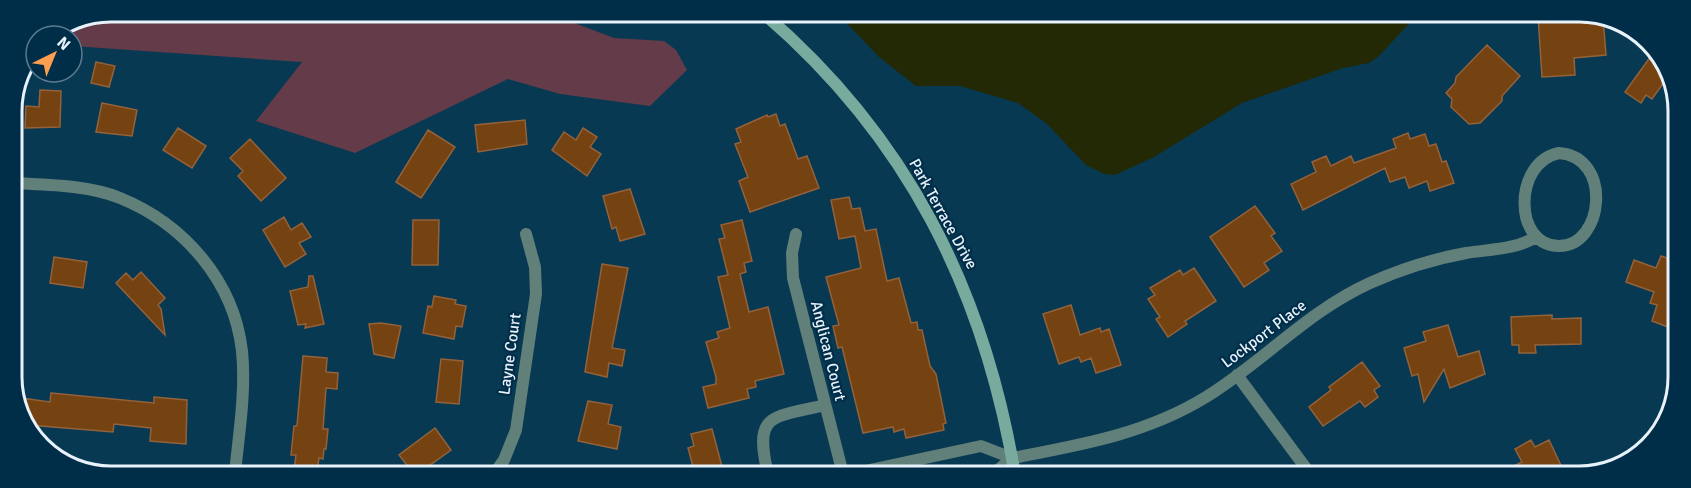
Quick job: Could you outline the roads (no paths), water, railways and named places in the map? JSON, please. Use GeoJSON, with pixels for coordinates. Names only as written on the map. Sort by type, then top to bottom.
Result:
{"type":"FeatureCollection","features":[{"type":"Feature","properties":{"kind":"street","name":"Park Terrace Drive"},"geometry":{"type":"LineString","coordinates":[[772,22],[812,58],[850,101],[919,197],[947,251],[970,303],[993,368],[1013,465]]}},
{"type":"Feature","properties":{"kind":"street"},"geometry":{"type":"LineString","coordinates":[[1559,153],[1577,157],[1585,163],[1594,181],[1591,224],[1580,240],[1571,244],[1552,246],[1536,237],[1526,219],[1529,175],[1540,160],[1549,155],[1559,153]]}},
{"type":"Feature","properties":{"kind":"street"},"geometry":{"type":"LineString","coordinates":[[23,184],[73,188],[119,197],[168,225],[184,237],[205,260],[223,289],[232,311],[242,352],[242,402],[236,466]]}},
{"type":"Feature","properties":{"kind":"street","name":"Layne Court"},"geometry":{"type":"LineString","coordinates":[[500,466],[516,430],[536,294],[535,267],[526,234]]}},
{"type":"Feature","properties":{"kind":"street","name":"Anglican Court"},"geometry":{"type":"LineString","coordinates":[[796,234],[792,253],[793,278],[841,466]]}},
{"type":"Feature","properties":{"kind":"street","name":"Lockport Place"},"geometry":{"type":"LineString","coordinates":[[1012,458],[1088,444],[1135,431],[1191,406],[1237,375],[1306,321],[1369,284],[1439,259],[1508,248],[1536,237]]}},
{"type":"Feature","properties":{"kind":"street"},"geometry":{"type":"LineString","coordinates":[[1237,375],[1304,465]]}},
{"type":"Feature","properties":{"kind":"street"},"geometry":{"type":"LineString","coordinates":[[766,466],[761,442],[762,431],[769,423],[779,417],[825,405]]}},
{"type":"Feature","properties":{"kind":"street"},"geometry":{"type":"LineString","coordinates":[[914,465],[981,446],[1012,458],[1003,465]]}}]}
